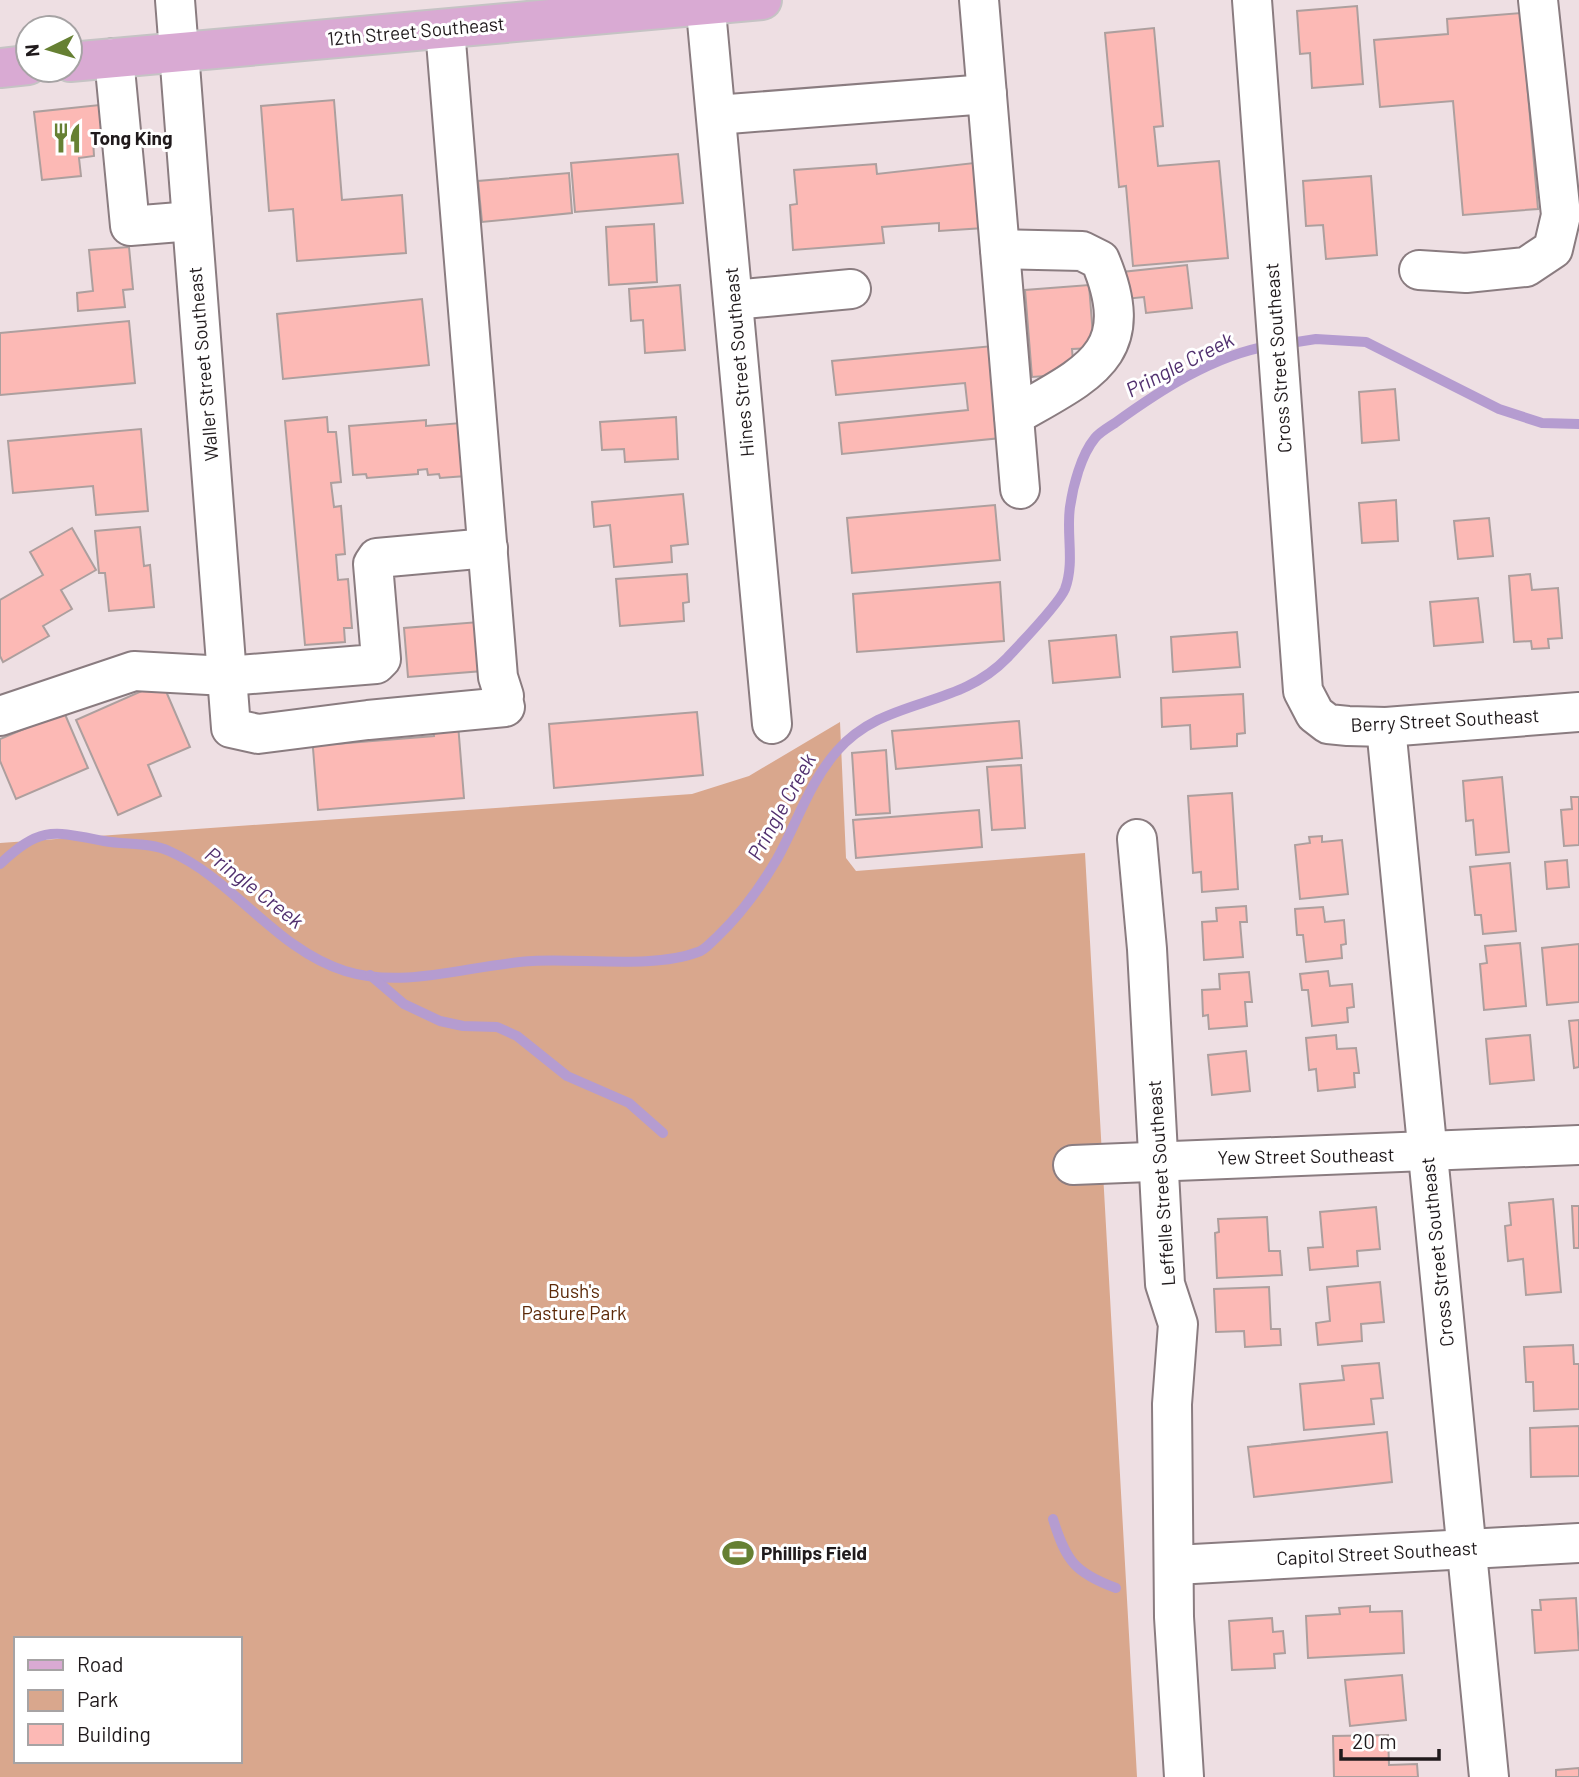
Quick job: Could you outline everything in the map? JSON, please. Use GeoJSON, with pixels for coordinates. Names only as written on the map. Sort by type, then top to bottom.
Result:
{"type":"FeatureCollection","features":[{"type":"Feature","properties":{"kind":"main road","name":"12th Street Southeast"},"geometry":{"type":"LineString","coordinates":[[84,61],[445,29],[705,2],[762,0]]}},
{"type":"Feature","properties":{"kind":"street","name":"Waller Street Southeast"},"geometry":{"type":"LineString","coordinates":[[174,0],[232,728],[258,734],[505,701],[498,677],[488,548]]}},
{"type":"Feature","properties":{"kind":"street"},"geometry":{"type":"LineString","coordinates":[[979,0],[1020,489]]}},
{"type":"Feature","properties":{"kind":"street","name":"Cross Street Southeast"},"geometry":{"type":"LineString","coordinates":[[1252,0],[1300,665],[1303,691],[1315,714]]}},
{"type":"Feature","properties":{"kind":"street"},"geometry":{"type":"LineString","coordinates":[[1419,270],[1466,273],[1526,267],[1553,248],[1562,215],[1538,0]]}},
{"type":"Feature","properties":{"kind":"street","name":"Hines Street Southeast"},"geometry":{"type":"LineString","coordinates":[[705,2],[772,724]]}},
{"type":"Feature","properties":{"kind":"street"},"geometry":{"type":"LineString","coordinates":[[0,716],[134,671],[228,676],[376,664],[381,659],[373,564],[377,558],[488,548],[445,29]]}},
{"type":"Feature","properties":{"kind":"street"},"geometry":{"type":"LineString","coordinates":[[114,58],[130,226],[191,221]]}},
{"type":"Feature","properties":{"kind":"street"},"geometry":{"type":"LineString","coordinates":[[716,115],[987,94]]}},
{"type":"Feature","properties":{"kind":"street"},"geometry":{"type":"LineString","coordinates":[[1000,249],[1082,251],[1100,260],[1113,291],[1115,332],[1102,358],[1073,382],[1014,416]]}},
{"type":"Feature","properties":{"kind":"street"},"geometry":{"type":"LineString","coordinates":[[733,300],[851,289]]}},
{"type":"Feature","properties":{"kind":"street","name":"Berry Street Southeast"},"geometry":{"type":"LineString","coordinates":[[1315,714],[1328,724],[1386,727],[1579,712]]}},
{"type":"Feature","properties":{"kind":"street","name":"Cross Street Southeast"},"geometry":{"type":"LineString","coordinates":[[1386,727],[1489,1777]]}},
{"type":"Feature","properties":{"kind":"street","name":"Leffelle Street Southeast"},"geometry":{"type":"LineString","coordinates":[[1136,839],[1147,949],[1165,1284],[1178,1324],[1172,1405],[1174,1617],[1184,1777]]}},
{"type":"Feature","properties":{"kind":"street","name":"Yew Street Southeast"},"geometry":{"type":"LineString","coordinates":[[1073,1165],[1579,1145]]}},
{"type":"Feature","properties":{"kind":"street","name":"Capitol Street Southeast"},"geometry":{"type":"LineString","coordinates":[[1175,1565],[1465,1547],[1579,1543]]}},
{"type":"Feature","properties":{"kind":"green space","name":"Bush's Pasture Park"},"geometry":{"type":"Polygon","coordinates":[[[840,722],[846,858],[856,871],[1085,853],[1137,1777],[0,1777],[0,843],[692,794],[749,776],[840,722]]]}},
{"type":"Feature","properties":{"kind":"building"},"geometry":{"type":"Polygon","coordinates":[[[1357,6],[1363,84],[1312,88],[1310,53],[1300,54],[1297,11],[1357,6]]]}},
{"type":"Feature","properties":{"kind":"building"},"geometry":{"type":"Polygon","coordinates":[[[1521,13],[1538,209],[1463,215],[1453,101],[1380,107],[1374,40],[1448,34],[1447,19],[1521,13]]]}},
{"type":"Feature","properties":{"kind":"building"},"geometry":{"type":"Polygon","coordinates":[[[1154,28],[1163,126],[1154,127],[1158,166],[1219,161],[1228,258],[1133,266],[1126,186],[1119,187],[1105,33],[1154,28]]]}},
{"type":"Feature","properties":{"kind":"building"},"geometry":{"type":"Polygon","coordinates":[[[334,100],[342,200],[402,195],[406,253],[297,261],[293,209],[269,211],[261,106],[334,100]]]}},
{"type":"Feature","properties":{"kind":"building"},"geometry":{"type":"Polygon","coordinates":[[[109,104],[113,136],[93,139],[94,156],[79,158],[81,176],[42,180],[34,112],[109,104]]]}},
{"type":"Feature","properties":{"kind":"building"},"geometry":{"type":"Polygon","coordinates":[[[678,154],[683,203],[575,212],[571,163],[678,154]]]}},
{"type":"Feature","properties":{"kind":"building"},"geometry":{"type":"Polygon","coordinates":[[[974,163],[984,228],[939,231],[939,223],[882,227],[884,243],[793,250],[790,205],[797,204],[794,170],[876,164],[877,174],[974,163]]]}},
{"type":"Feature","properties":{"kind":"building"},"geometry":{"type":"Polygon","coordinates":[[[569,173],[572,213],[482,222],[478,181],[569,173]]]}},
{"type":"Feature","properties":{"kind":"building"},"geometry":{"type":"Polygon","coordinates":[[[1371,176],[1377,255],[1326,259],[1323,225],[1306,226],[1303,181],[1371,176]]]}},
{"type":"Feature","properties":{"kind":"building"},"geometry":{"type":"Polygon","coordinates":[[[654,224],[657,282],[609,285],[606,227],[654,224]]]}},
{"type":"Feature","properties":{"kind":"building"},"geometry":{"type":"Polygon","coordinates":[[[129,247],[133,289],[123,290],[125,307],[78,311],[77,293],[93,291],[89,250],[129,247]]]}},
{"type":"Feature","properties":{"kind":"building"},"geometry":{"type":"Polygon","coordinates":[[[1187,265],[1192,308],[1146,313],[1144,297],[1125,299],[1122,272],[1187,265]]]}},
{"type":"Feature","properties":{"kind":"building"},"geometry":{"type":"Polygon","coordinates":[[[680,285],[685,350],[645,353],[643,320],[631,321],[629,289],[680,285]]]}},
{"type":"Feature","properties":{"kind":"building"},"geometry":{"type":"Polygon","coordinates":[[[1089,285],[1094,348],[1072,349],[1074,374],[1032,377],[1025,290],[1089,285]]]}},
{"type":"Feature","properties":{"kind":"building"},"geometry":{"type":"Polygon","coordinates":[[[422,299],[429,365],[283,379],[277,314],[422,299]]]}},
{"type":"Feature","properties":{"kind":"building"},"geometry":{"type":"Polygon","coordinates":[[[129,321],[135,383],[0,395],[0,333],[129,321]]]}},
{"type":"Feature","properties":{"kind":"building"},"geometry":{"type":"Polygon","coordinates":[[[993,346],[1001,438],[842,454],[839,423],[968,410],[965,383],[836,395],[832,361],[993,346]]]}},
{"type":"Feature","properties":{"kind":"building"},"geometry":{"type":"Polygon","coordinates":[[[1395,389],[1399,440],[1362,443],[1359,392],[1395,389]]]}},
{"type":"Feature","properties":{"kind":"building"},"geometry":{"type":"Polygon","coordinates":[[[327,417],[328,432],[336,432],[341,482],[331,483],[334,507],[341,506],[345,554],[336,555],[338,580],[348,579],[352,628],[344,628],[345,642],[305,645],[285,421],[327,417]]]}},
{"type":"Feature","properties":{"kind":"building"},"geometry":{"type":"Polygon","coordinates":[[[676,417],[678,459],[625,462],[624,449],[602,450],[600,422],[676,417]]]}},
{"type":"Feature","properties":{"kind":"building"},"geometry":{"type":"Polygon","coordinates":[[[426,420],[426,426],[461,423],[466,476],[440,478],[439,474],[428,475],[427,469],[418,470],[418,474],[367,478],[366,474],[353,475],[349,426],[426,420]]]}},
{"type":"Feature","properties":{"kind":"building"},"geometry":{"type":"Polygon","coordinates":[[[141,429],[148,511],[96,515],[93,486],[13,493],[8,441],[141,429]]]}},
{"type":"Feature","properties":{"kind":"building"},"geometry":{"type":"Polygon","coordinates":[[[683,494],[688,544],[671,546],[672,562],[614,567],[610,525],[594,527],[592,502],[683,494]]]}},
{"type":"Feature","properties":{"kind":"building"},"geometry":{"type":"Polygon","coordinates":[[[1396,500],[1398,541],[1362,543],[1359,503],[1396,500]]]}},
{"type":"Feature","properties":{"kind":"building"},"geometry":{"type":"Polygon","coordinates":[[[995,505],[1000,560],[852,573],[847,518],[995,505]]]}},
{"type":"Feature","properties":{"kind":"building"},"geometry":{"type":"Polygon","coordinates":[[[1489,518],[1493,556],[1458,559],[1454,521],[1489,518]]]}},
{"type":"Feature","properties":{"kind":"building"},"geometry":{"type":"Polygon","coordinates":[[[140,527],[144,566],[150,565],[154,607],[109,611],[105,573],[99,573],[95,531],[140,527]]]}},
{"type":"Feature","properties":{"kind":"building"},"geometry":{"type":"Polygon","coordinates":[[[72,528],[96,570],[61,590],[72,609],[43,626],[49,636],[3,662],[0,656],[0,600],[43,575],[30,552],[72,528]]]}},
{"type":"Feature","properties":{"kind":"building"},"geometry":{"type":"Polygon","coordinates":[[[687,574],[689,602],[683,603],[684,621],[620,626],[616,579],[687,574]]]}},
{"type":"Feature","properties":{"kind":"building"},"geometry":{"type":"Polygon","coordinates":[[[1530,574],[1532,590],[1558,588],[1562,638],[1548,639],[1549,648],[1532,649],[1531,641],[1514,642],[1509,576],[1530,574]]]}},
{"type":"Feature","properties":{"kind":"building"},"geometry":{"type":"Polygon","coordinates":[[[1000,582],[1004,641],[857,652],[853,594],[1000,582]]]}},
{"type":"Feature","properties":{"kind":"building"},"geometry":{"type":"Polygon","coordinates":[[[1478,598],[1483,642],[1434,646],[1430,602],[1478,598]]]}},
{"type":"Feature","properties":{"kind":"building"},"geometry":{"type":"Polygon","coordinates":[[[479,622],[483,671],[408,677],[404,628],[479,622]]]}},
{"type":"Feature","properties":{"kind":"building"},"geometry":{"type":"Polygon","coordinates":[[[1237,632],[1240,667],[1173,672],[1171,637],[1237,632]]]}},
{"type":"Feature","properties":{"kind":"building"},"geometry":{"type":"Polygon","coordinates":[[[1116,635],[1120,677],[1053,683],[1049,641],[1116,635]]]}},
{"type":"Feature","properties":{"kind":"building"},"geometry":{"type":"Polygon","coordinates":[[[162,682],[190,747],[148,765],[161,796],[118,815],[76,720],[162,682]]]}},
{"type":"Feature","properties":{"kind":"building"},"geometry":{"type":"Polygon","coordinates":[[[1243,694],[1245,733],[1237,734],[1237,746],[1191,749],[1190,725],[1162,727],[1161,698],[1243,694]]]}},
{"type":"Feature","properties":{"kind":"building"},"geometry":{"type":"Polygon","coordinates":[[[64,712],[88,768],[16,799],[0,761],[0,739],[64,712]]]}},
{"type":"Feature","properties":{"kind":"building"},"geometry":{"type":"Polygon","coordinates":[[[697,712],[703,775],[554,788],[549,724],[697,712]]]}},
{"type":"Feature","properties":{"kind":"building"},"geometry":{"type":"Polygon","coordinates":[[[1019,721],[1022,758],[896,769],[892,731],[1019,721]]]}},
{"type":"Feature","properties":{"kind":"building"},"geometry":{"type":"Polygon","coordinates":[[[458,724],[464,798],[318,810],[312,736],[336,734],[336,744],[434,736],[433,726],[458,724]]]}},
{"type":"Feature","properties":{"kind":"building"},"geometry":{"type":"Polygon","coordinates":[[[886,750],[890,813],[856,815],[852,753],[886,750]]]}},
{"type":"Feature","properties":{"kind":"building"},"geometry":{"type":"Polygon","coordinates":[[[1021,765],[1025,828],[992,830],[987,767],[1021,765]]]}},
{"type":"Feature","properties":{"kind":"building"},"geometry":{"type":"Polygon","coordinates":[[[1502,777],[1509,852],[1476,855],[1473,820],[1466,821],[1463,781],[1502,777]]]}},
{"type":"Feature","properties":{"kind":"building"},"geometry":{"type":"Polygon","coordinates":[[[1232,793],[1238,889],[1202,892],[1201,872],[1193,873],[1188,796],[1232,793]]]}},
{"type":"Feature","properties":{"kind":"building"},"geometry":{"type":"Polygon","coordinates":[[[1571,797],[1579,797],[1579,845],[1564,846],[1561,810],[1572,809],[1571,797]]]}},
{"type":"Feature","properties":{"kind":"building"},"geometry":{"type":"Polygon","coordinates":[[[979,810],[982,847],[856,858],[853,820],[979,810]]]}},
{"type":"Feature","properties":{"kind":"building"},"geometry":{"type":"Polygon","coordinates":[[[1322,836],[1322,842],[1342,840],[1348,894],[1300,899],[1295,845],[1310,843],[1309,837],[1322,836]]]}},
{"type":"Feature","properties":{"kind":"building"},"geometry":{"type":"Polygon","coordinates":[[[1567,860],[1569,887],[1547,889],[1545,862],[1567,860]]]}},
{"type":"Feature","properties":{"kind":"building"},"geometry":{"type":"Polygon","coordinates":[[[1510,863],[1516,931],[1483,934],[1481,915],[1475,915],[1470,867],[1510,863]]]}},
{"type":"Feature","properties":{"kind":"building"},"geometry":{"type":"Polygon","coordinates":[[[1246,906],[1247,922],[1240,922],[1243,957],[1204,960],[1202,922],[1217,921],[1216,908],[1246,906]]]}},
{"type":"Feature","properties":{"kind":"building"},"geometry":{"type":"Polygon","coordinates":[[[1323,907],[1325,922],[1344,920],[1346,944],[1341,945],[1342,958],[1306,962],[1303,935],[1297,935],[1295,909],[1323,907]]]}},
{"type":"Feature","properties":{"kind":"building"},"geometry":{"type":"Polygon","coordinates":[[[1520,943],[1526,1006],[1484,1010],[1480,964],[1487,963],[1485,946],[1520,943]]]}},
{"type":"Feature","properties":{"kind":"building"},"geometry":{"type":"Polygon","coordinates":[[[1579,944],[1579,1002],[1547,1005],[1542,948],[1579,944]]]}},
{"type":"Feature","properties":{"kind":"building"},"geometry":{"type":"Polygon","coordinates":[[[1328,971],[1330,986],[1352,984],[1354,1007],[1347,1008],[1348,1022],[1312,1026],[1308,990],[1302,990],[1300,974],[1328,971]]]}},
{"type":"Feature","properties":{"kind":"building"},"geometry":{"type":"Polygon","coordinates":[[[1249,972],[1252,1002],[1245,1002],[1247,1026],[1209,1029],[1208,1015],[1203,1016],[1202,990],[1220,989],[1219,974],[1249,972]]]}},
{"type":"Feature","properties":{"kind":"building"},"geometry":{"type":"Polygon","coordinates":[[[1579,1020],[1579,1067],[1574,1068],[1569,1021],[1579,1020]]]}},
{"type":"Feature","properties":{"kind":"building"},"geometry":{"type":"Polygon","coordinates":[[[1336,1035],[1337,1049],[1356,1048],[1359,1073],[1354,1073],[1355,1087],[1318,1091],[1316,1069],[1309,1070],[1306,1038],[1336,1035]]]}},
{"type":"Feature","properties":{"kind":"building"},"geometry":{"type":"Polygon","coordinates":[[[1530,1035],[1534,1080],[1490,1084],[1486,1039],[1530,1035]]]}},
{"type":"Feature","properties":{"kind":"building"},"geometry":{"type":"Polygon","coordinates":[[[1246,1051],[1250,1091],[1212,1095],[1208,1055],[1246,1051]]]}},
{"type":"Feature","properties":{"kind":"building"},"geometry":{"type":"Polygon","coordinates":[[[1553,1199],[1561,1292],[1526,1295],[1523,1259],[1508,1261],[1505,1226],[1511,1225],[1509,1203],[1553,1199]]]}},
{"type":"Feature","properties":{"kind":"building"},"geometry":{"type":"Polygon","coordinates":[[[1572,1206],[1579,1206],[1579,1248],[1574,1248],[1572,1206]]]}},
{"type":"Feature","properties":{"kind":"building"},"geometry":{"type":"Polygon","coordinates":[[[1376,1207],[1380,1249],[1357,1251],[1358,1266],[1310,1270],[1308,1248],[1323,1247],[1320,1212],[1376,1207]]]}},
{"type":"Feature","properties":{"kind":"building"},"geometry":{"type":"Polygon","coordinates":[[[1267,1217],[1269,1251],[1280,1251],[1282,1275],[1217,1278],[1215,1233],[1219,1232],[1218,1219],[1267,1217]]]}},
{"type":"Feature","properties":{"kind":"building"},"geometry":{"type":"Polygon","coordinates":[[[1380,1282],[1384,1322],[1361,1324],[1362,1341],[1318,1345],[1316,1323],[1330,1321],[1327,1287],[1380,1282]]]}},
{"type":"Feature","properties":{"kind":"building"},"geometry":{"type":"Polygon","coordinates":[[[1269,1287],[1271,1329],[1280,1329],[1281,1345],[1245,1347],[1244,1331],[1216,1332],[1214,1289],[1269,1287]]]}},
{"type":"Feature","properties":{"kind":"building"},"geometry":{"type":"Polygon","coordinates":[[[1573,1345],[1574,1364],[1579,1364],[1579,1409],[1534,1411],[1533,1382],[1526,1382],[1524,1347],[1573,1345]]]}},
{"type":"Feature","properties":{"kind":"building"},"geometry":{"type":"Polygon","coordinates":[[[1379,1363],[1383,1398],[1371,1399],[1374,1424],[1304,1430],[1300,1384],[1344,1380],[1342,1366],[1379,1363]]]}},
{"type":"Feature","properties":{"kind":"building"},"geometry":{"type":"Polygon","coordinates":[[[1579,1426],[1579,1476],[1531,1477],[1530,1428],[1579,1426]]]}},
{"type":"Feature","properties":{"kind":"building"},"geometry":{"type":"Polygon","coordinates":[[[1387,1432],[1392,1482],[1254,1497],[1248,1447],[1387,1432]]]}},
{"type":"Feature","properties":{"kind":"building"},"geometry":{"type":"Polygon","coordinates":[[[1576,1598],[1579,1650],[1535,1653],[1532,1610],[1541,1610],[1540,1600],[1576,1598]]]}},
{"type":"Feature","properties":{"kind":"building"},"geometry":{"type":"Polygon","coordinates":[[[1370,1606],[1370,1612],[1402,1611],[1404,1653],[1308,1658],[1306,1616],[1340,1614],[1339,1608],[1370,1606]]]}},
{"type":"Feature","properties":{"kind":"building"},"geometry":{"type":"Polygon","coordinates":[[[1272,1618],[1273,1632],[1283,1631],[1285,1653],[1274,1654],[1275,1668],[1232,1670],[1229,1621],[1272,1618]]]}},
{"type":"Feature","properties":{"kind":"building"},"geometry":{"type":"Polygon","coordinates":[[[1402,1675],[1406,1720],[1350,1726],[1345,1680],[1402,1675]]]}},
{"type":"Feature","properties":{"kind":"building"},"geometry":{"type":"Polygon","coordinates":[[[1388,1735],[1389,1765],[1417,1764],[1418,1777],[1334,1777],[1333,1736],[1388,1735]]]}},
{"type":"Feature","properties":{"kind":"building"},"geometry":{"type":"Polygon","coordinates":[[[1579,1768],[1579,1777],[1556,1777],[1556,1770],[1579,1768]]]}},
{"type":"Feature","properties":{"kind":"waterway","name":"Pringle Creek"},"geometry":{"type":"LineString","coordinates":[[1284,344],[1316,339],[1366,342],[1499,409],[1542,423],[1579,424]]}},
{"type":"Feature","properties":{"kind":"waterway","name":"Pringle Creek"},"geometry":{"type":"LineString","coordinates":[[0,864],[26,843],[48,834],[162,848],[193,864],[214,879],[297,947],[320,961],[368,976],[415,977],[510,963],[552,960],[639,962],[680,957],[701,951],[734,919],[764,880],[811,790],[837,751],[856,733],[877,721],[966,687],[987,675],[1007,658],[1055,604],[1068,579],[1069,517],[1073,490],[1082,462],[1097,436],[1188,376],[1228,357],[1269,346]]}},
{"type":"Feature","properties":{"kind":"waterway"},"geometry":{"type":"LineString","coordinates":[[370,975],[404,1004],[440,1021],[463,1026],[497,1027],[517,1036],[567,1076],[629,1103],[663,1133]]}},
{"type":"Feature","properties":{"kind":"waterway"},"geometry":{"type":"LineString","coordinates":[[1053,1519],[1074,1564],[1091,1577],[1116,1588]]}},
{"type":"Feature","properties":{"kind":"place","name":"Tong King"},"geometry":{"type":"Point","coordinates":[67,138]}},
{"type":"Feature","properties":{"kind":"place","name":"Phillips Field"},"geometry":{"type":"Point","coordinates":[738,1553]}}]}
